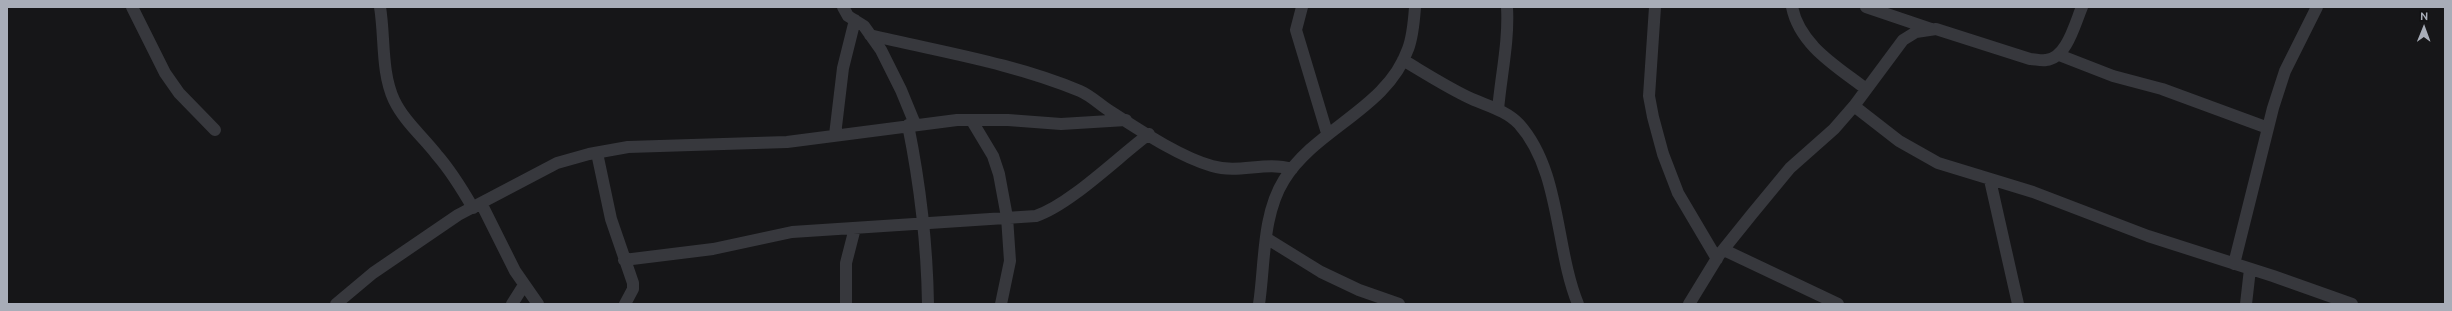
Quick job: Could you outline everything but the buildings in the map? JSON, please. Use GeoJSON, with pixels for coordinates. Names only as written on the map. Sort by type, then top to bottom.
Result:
{"type":"FeatureCollection","features":[{"type":"Feature","properties":{"kind":"street"},"geometry":{"type":"LineString","coordinates":[[132,7],[174,86],[194,111],[214,130]]}},
{"type":"Feature","properties":{"kind":"street"},"geometry":{"type":"LineString","coordinates":[[380,7],[386,64],[394,100],[413,128],[437,154],[457,182],[477,205],[524,285],[538,304]]}},
{"type":"Feature","properties":{"kind":"street"},"geometry":{"type":"LineString","coordinates":[[843,7],[845,13],[855,20],[870,35],[881,50],[901,90],[912,125],[922,223],[928,304]]}},
{"type":"Feature","properties":{"kind":"street"},"geometry":{"type":"LineString","coordinates":[[1302,7],[1296,30],[1327,133]]}},
{"type":"Feature","properties":{"kind":"street"},"geometry":{"type":"LineString","coordinates":[[1259,304],[1266,238],[1272,205],[1284,179],[1327,133],[1369,103],[1398,71],[1413,28],[1415,7]]}},
{"type":"Feature","properties":{"kind":"street"},"geometry":{"type":"LineString","coordinates":[[1498,110],[1500,84],[1507,44],[1507,7]]}},
{"type":"Feature","properties":{"kind":"street"},"geometry":{"type":"LineString","coordinates":[[1655,7],[1649,96],[1653,118],[1663,154],[1678,193],[1720,254],[1813,299],[1838,304]]}},
{"type":"Feature","properties":{"kind":"street"},"geometry":{"type":"LineString","coordinates":[[1792,7],[1799,28],[1809,41],[1824,56],[1866,89]]}},
{"type":"Feature","properties":{"kind":"street"},"geometry":{"type":"LineString","coordinates":[[1866,7],[1932,29],[2030,58],[2047,60],[2059,56],[2113,76],[2162,89],[2268,128]]}},
{"type":"Feature","properties":{"kind":"street"},"geometry":{"type":"LineString","coordinates":[[2059,56],[2068,41],[2082,7]]}},
{"type":"Feature","properties":{"kind":"street"},"geometry":{"type":"LineString","coordinates":[[2234,264],[2268,128],[2285,71],[2317,7]]}},
{"type":"Feature","properties":{"kind":"street"},"geometry":{"type":"LineString","coordinates":[[835,135],[843,68],[855,20]]}},
{"type":"Feature","properties":{"kind":"street"},"geometry":{"type":"LineString","coordinates":[[1689,304],[1720,254],[1790,168],[1834,129],[1854,106],[1903,40],[1916,32],[1932,29]]}},
{"type":"Feature","properties":{"kind":"street"},"geometry":{"type":"LineString","coordinates":[[870,35],[1023,70],[1081,92],[1170,148],[1211,166],[1240,170],[1258,166],[1280,166],[1292,170]]}},
{"type":"Feature","properties":{"kind":"street"},"geometry":{"type":"LineString","coordinates":[[1403,60],[1471,98],[1498,110],[1519,124],[1537,151],[1549,184],[1565,259],[1578,304]]}},
{"type":"Feature","properties":{"kind":"street"},"geometry":{"type":"LineString","coordinates":[[1854,106],[1899,141],[1938,163],[2033,192],[2148,236],[2352,304]]}},
{"type":"Feature","properties":{"kind":"street"},"geometry":{"type":"LineString","coordinates":[[336,304],[373,273],[477,205],[557,163],[597,153],[628,147],[750,145],[912,125],[972,121],[1008,120],[1062,124],[1126,120]]}},
{"type":"Feature","properties":{"kind":"street"},"geometry":{"type":"LineString","coordinates":[[972,121],[993,156],[999,174],[1007,217],[1010,261],[1002,304]]}},
{"type":"Feature","properties":{"kind":"street"},"geometry":{"type":"LineString","coordinates":[[624,260],[727,246],[792,232],[1036,216],[1048,212],[1079,190],[1149,134]]}},
{"type":"Feature","properties":{"kind":"street"},"geometry":{"type":"LineString","coordinates":[[597,153],[612,219],[633,284],[633,289],[625,304]]}},
{"type":"Feature","properties":{"kind":"street"},"geometry":{"type":"LineString","coordinates":[[1990,180],[2018,304]]}},
{"type":"Feature","properties":{"kind":"street"},"geometry":{"type":"LineString","coordinates":[[846,304],[846,263],[855,228]]}},
{"type":"Feature","properties":{"kind":"street"},"geometry":{"type":"LineString","coordinates":[[1266,238],[1321,272],[1359,290],[1399,304]]}},
{"type":"Feature","properties":{"kind":"street"},"geometry":{"type":"LineString","coordinates":[[2246,304],[2250,269]]}},
{"type":"Feature","properties":{"kind":"street"},"geometry":{"type":"LineString","coordinates":[[512,304],[524,285]]}}]}
